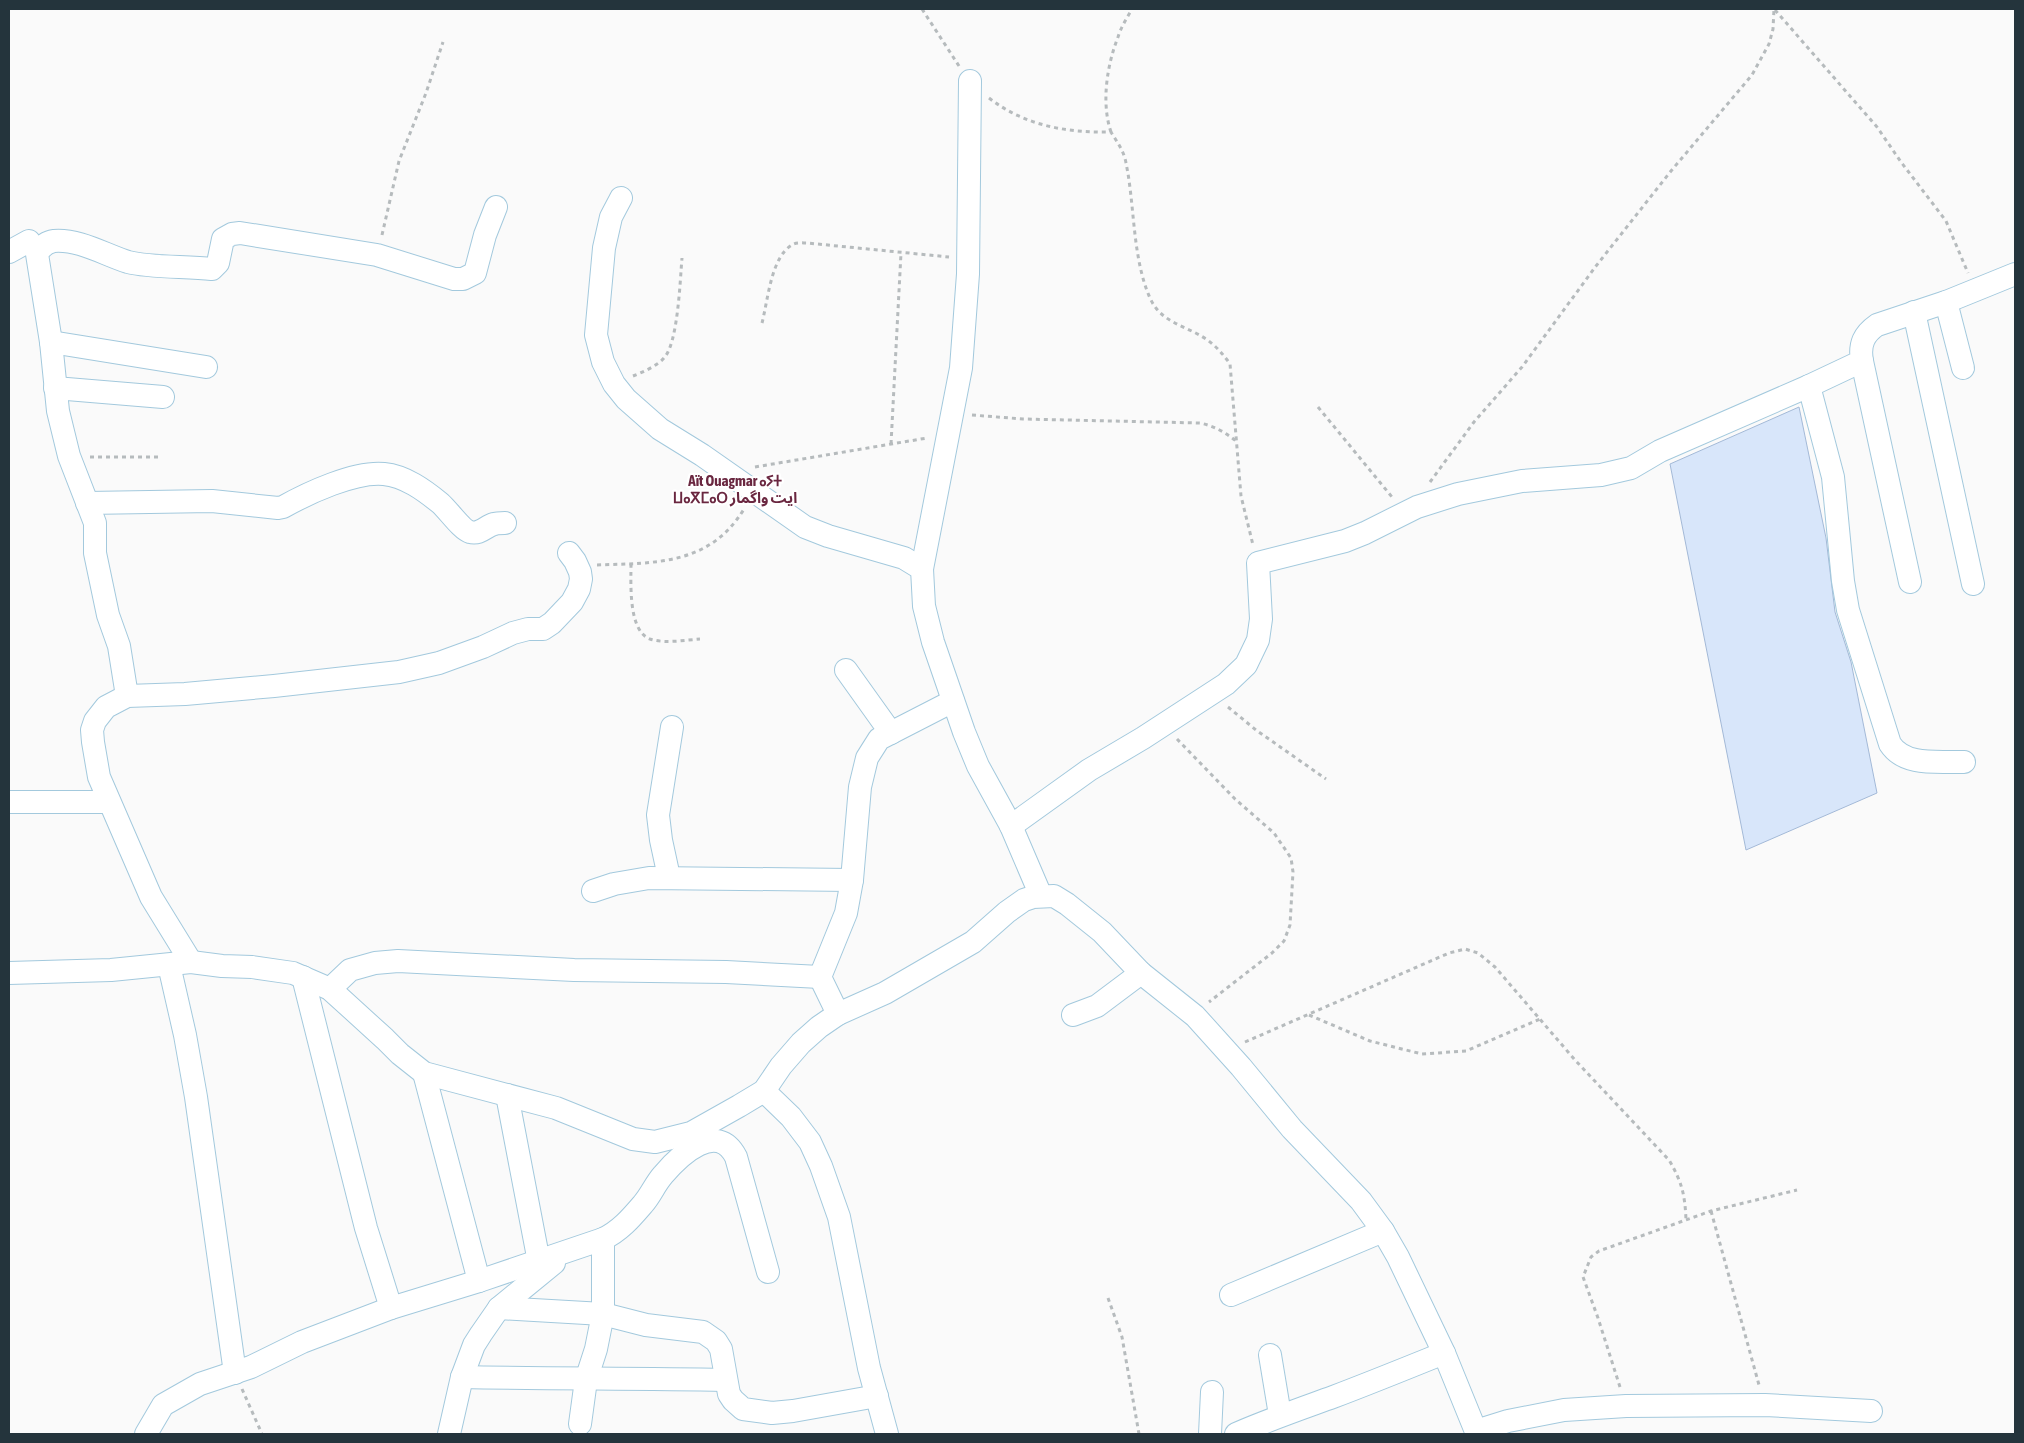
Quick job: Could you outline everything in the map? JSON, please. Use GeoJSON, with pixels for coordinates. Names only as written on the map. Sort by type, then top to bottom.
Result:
{"type":"FeatureCollection","features":[{"type":"Feature","properties":{"kind":"street"},"geometry":{"type":"LineString","coordinates":[[970,81],[968,259],[961,368],[922,569],[924,606],[933,642],[978,766],[1012,826],[1041,896]]}},
{"type":"Feature","properties":{"kind":"street"},"geometry":{"type":"LineString","coordinates":[[621,198],[612,216],[604,248],[596,336],[603,362],[614,384],[639,412],[660,428],[804,527],[904,558],[922,569]]}},
{"type":"Feature","properties":{"kind":"street"},"geometry":{"type":"LineString","coordinates":[[127,696],[119,646],[108,615],[95,553],[94,523],[69,456],[55,388],[52,342],[37,254],[44,244],[53,241],[94,248],[128,262],[212,269],[218,263],[223,240],[232,234],[240,233],[377,255],[454,279],[463,279],[475,273],[485,235],[496,207]]}},
{"type":"Feature","properties":{"kind":"street"},"geometry":{"type":"LineString","coordinates":[[9,252],[29,241]]}},
{"type":"Feature","properties":{"kind":"street"},"geometry":{"type":"LineString","coordinates":[[1910,582],[1862,361],[1861,344],[1869,330],[1877,325],[1946,302],[2015,274]]}},
{"type":"Feature","properties":{"kind":"street"},"geometry":{"type":"LineString","coordinates":[[1946,302],[1963,368]]}},
{"type":"Feature","properties":{"kind":"street"},"geometry":{"type":"LineString","coordinates":[[1914,312],[1973,584]]}},
{"type":"Feature","properties":{"kind":"street"},"geometry":{"type":"LineString","coordinates":[[52,342],[206,366]]}},
{"type":"Feature","properties":{"kind":"street"},"geometry":{"type":"LineString","coordinates":[[1012,826],[1090,770],[1226,684],[1246,665],[1258,640],[1261,619],[1258,563],[1345,541],[1411,510],[1492,486],[1522,481],[1601,476],[1631,468],[1660,451],[1810,386],[1862,361]]}},
{"type":"Feature","properties":{"kind":"street"},"geometry":{"type":"LineString","coordinates":[[1810,386],[1833,477],[1842,581],[1848,610],[1890,744],[1901,756],[1911,759],[1964,762]]}},
{"type":"Feature","properties":{"kind":"street"},"geometry":{"type":"LineString","coordinates":[[55,388],[163,397]]}},
{"type":"Feature","properties":{"kind":"street"},"geometry":{"type":"LineString","coordinates":[[87,504],[212,501],[278,508],[311,492],[345,480],[384,474],[417,486],[449,511],[467,531],[477,533],[495,523],[506,523]]}},
{"type":"Feature","properties":{"kind":"street"},"geometry":{"type":"LineString","coordinates":[[235,1373],[196,1097],[183,1026],[180,964],[109,802],[100,777],[93,742],[92,730],[95,721],[106,707],[127,696],[185,694],[399,672],[439,663],[483,647],[513,633],[543,628],[552,623],[572,602],[579,589],[581,579],[573,559]]}},
{"type":"Feature","properties":{"kind":"street"},"geometry":{"type":"LineString","coordinates":[[846,670],[891,733]]}},
{"type":"Feature","properties":{"kind":"street"},"geometry":{"type":"LineString","coordinates":[[838,1014],[820,977],[846,913],[852,880],[863,771],[867,758],[879,739],[953,701]]}},
{"type":"Feature","properties":{"kind":"street"},"geometry":{"type":"LineString","coordinates":[[669,877],[661,840],[658,814],[672,727]]}},
{"type":"Feature","properties":{"kind":"street"},"geometry":{"type":"LineString","coordinates":[[9,802],[109,802]]}},
{"type":"Feature","properties":{"kind":"street"},"geometry":{"type":"LineString","coordinates":[[592,891],[635,879],[669,877],[852,880]]}},
{"type":"Feature","properties":{"kind":"street"},"geometry":{"type":"LineString","coordinates":[[9,973],[112,970],[180,964],[252,967],[293,973],[330,989],[400,1054],[424,1072],[556,1108],[633,1139],[655,1142],[691,1133],[764,1090],[801,1043],[838,1014],[885,993],[973,942],[1017,905],[1033,897],[1054,896],[1102,932],[1141,973],[1195,1016],[1292,1129],[1361,1201],[1383,1231],[1398,1257],[1444,1353],[1477,1433],[1508,1421],[1564,1410],[1626,1406],[1765,1405],[1871,1412]]}},
{"type":"Feature","properties":{"kind":"street"},"geometry":{"type":"LineString","coordinates":[[330,989],[350,970],[375,963],[398,961],[574,970],[726,972],[820,977]]}},
{"type":"Feature","properties":{"kind":"street"},"geometry":{"type":"LineString","coordinates":[[1073,1015],[1097,1006],[1141,973]]}},
{"type":"Feature","properties":{"kind":"street"},"geometry":{"type":"LineString","coordinates":[[303,977],[366,1228],[391,1308]]}},
{"type":"Feature","properties":{"kind":"street"},"geometry":{"type":"LineString","coordinates":[[424,1072],[479,1281]]}},
{"type":"Feature","properties":{"kind":"street"},"geometry":{"type":"LineString","coordinates":[[764,1090],[791,1117],[810,1142],[821,1166],[839,1217],[869,1368],[887,1434]]}},
{"type":"Feature","properties":{"kind":"street"},"geometry":{"type":"LineString","coordinates":[[507,1095],[539,1262]]}},
{"type":"Feature","properties":{"kind":"street"},"geometry":{"type":"LineString","coordinates":[[146,1434],[163,1405],[200,1384],[235,1373],[302,1342],[391,1308],[539,1262],[614,1234],[645,1201],[662,1176],[674,1163],[700,1144],[708,1141],[719,1140],[728,1145],[736,1157],[768,1272]]}},
{"type":"Feature","properties":{"kind":"street"},"geometry":{"type":"LineString","coordinates":[[1230,1295],[1383,1231]]}},
{"type":"Feature","properties":{"kind":"street"},"geometry":{"type":"LineString","coordinates":[[580,1424],[586,1380],[596,1349],[603,1314],[603,1239]]}},
{"type":"Feature","properties":{"kind":"street"},"geometry":{"type":"LineString","coordinates":[[449,1434],[462,1377],[474,1345],[499,1308],[569,1250]]}},
{"type":"Feature","properties":{"kind":"street"},"geometry":{"type":"LineString","coordinates":[[499,1308],[603,1314],[646,1325],[704,1332],[716,1341],[721,1349],[728,1394],[743,1409],[793,1411],[877,1396]]}},
{"type":"Feature","properties":{"kind":"street"},"geometry":{"type":"LineString","coordinates":[[1236,1434],[1268,1423],[1280,1415],[1334,1397],[1444,1353]]}},
{"type":"Feature","properties":{"kind":"street"},"geometry":{"type":"LineString","coordinates":[[1270,1356],[1280,1415]]}},
{"type":"Feature","properties":{"kind":"street"},"geometry":{"type":"LineString","coordinates":[[462,1377],[586,1380],[637,1378],[725,1380]]}},
{"type":"Feature","properties":{"kind":"street"},"geometry":{"type":"LineString","coordinates":[[1210,1434],[1212,1392]]}},
{"type":"Feature","properties":{"kind":"path"},"geometry":{"type":"LineString","coordinates":[[922,9],[970,81],[992,100],[1017,115],[1047,127],[1077,132],[1111,132]]}},
{"type":"Feature","properties":{"kind":"path"},"geometry":{"type":"LineString","coordinates":[[1132,9],[1118,37],[1108,75],[1106,103],[1111,132],[1119,145],[1126,163],[1140,265],[1150,298],[1157,310],[1165,318],[1205,338],[1222,352],[1230,364],[1241,496],[1258,563]]}},
{"type":"Feature","properties":{"kind":"path"},"geometry":{"type":"LineString","coordinates":[[1774,9],[1877,127],[1946,221],[1976,290]]}},
{"type":"Feature","properties":{"kind":"path"},"geometry":{"type":"LineString","coordinates":[[1318,407],[1411,510],[1474,422],[1522,368],[1596,266],[1671,171],[1752,75],[1769,44],[1773,29],[1774,9]]}},
{"type":"Feature","properties":{"kind":"path"},"geometry":{"type":"LineString","coordinates":[[377,255],[392,197],[398,160],[426,93],[443,42]]}},
{"type":"Feature","properties":{"kind":"path"},"geometry":{"type":"LineString","coordinates":[[762,323],[772,278],[780,255],[793,244],[807,243],[968,259]]}},
{"type":"Feature","properties":{"kind":"path"},"geometry":{"type":"LineString","coordinates":[[891,444],[901,253]]}},
{"type":"Feature","properties":{"kind":"path"},"geometry":{"type":"LineString","coordinates":[[614,384],[642,372],[663,360],[670,351],[676,319],[682,258]]}},
{"type":"Feature","properties":{"kind":"path"},"geometry":{"type":"LineString","coordinates":[[725,472],[891,444],[949,424],[1023,419],[1200,424],[1226,433],[1236,441]]}},
{"type":"Feature","properties":{"kind":"path"},"geometry":{"type":"LineString","coordinates":[[69,456],[162,457]]}},
{"type":"Feature","properties":{"kind":"path"},"geometry":{"type":"LineString","coordinates":[[573,559],[631,564],[679,557],[699,551],[724,536],[735,524],[752,491]]}},
{"type":"Feature","properties":{"kind":"path"},"geometry":{"type":"LineString","coordinates":[[631,564],[632,600],[636,621],[642,633],[652,639],[660,640],[700,638]]}},
{"type":"Feature","properties":{"kind":"path"},"geometry":{"type":"LineString","coordinates":[[1210,694],[1256,730],[1326,779]]}},
{"type":"Feature","properties":{"kind":"path"},"geometry":{"type":"LineString","coordinates":[[1163,725],[1234,799],[1274,833],[1291,858],[1293,872],[1290,925],[1284,941],[1272,953],[1214,997],[1195,1016]]}},
{"type":"Feature","properties":{"kind":"path"},"geometry":{"type":"LineString","coordinates":[[1226,1050],[1449,953],[1465,949],[1478,952],[1495,967],[1669,1160],[1683,1189],[1686,1220]]}},
{"type":"Feature","properties":{"kind":"path"},"geometry":{"type":"LineString","coordinates":[[1308,1014],[1370,1041],[1422,1054],[1466,1051],[1540,1019]]}},
{"type":"Feature","properties":{"kind":"path"},"geometry":{"type":"LineString","coordinates":[[1626,1406],[1598,1318],[1585,1286],[1584,1271],[1591,1257],[1599,1251],[1712,1211],[1797,1190]]}},
{"type":"Feature","properties":{"kind":"path"},"geometry":{"type":"LineString","coordinates":[[1712,1211],[1765,1405]]}},
{"type":"Feature","properties":{"kind":"path"},"geometry":{"type":"LineString","coordinates":[[1108,1298],[1122,1337],[1138,1434]]}},
{"type":"Feature","properties":{"kind":"path"},"geometry":{"type":"LineString","coordinates":[[235,1373],[262,1434]]}},
{"type":"Feature","properties":{"kind":"building"},"geometry":{"type":"Polygon","coordinates":[[[1799,407],[1826,538],[1835,612],[1851,662],[1877,793],[1746,850],[1670,464],[1799,407]]]}},
{"type":"Feature","properties":{"kind":"district","name":"Aït Ouagmar ⴰⵢⵜ ⵡⴰⴳⵎⴰⵔ ايت واگمار"},"geometry":{"type":"Point","coordinates":[735,490]}}]}
